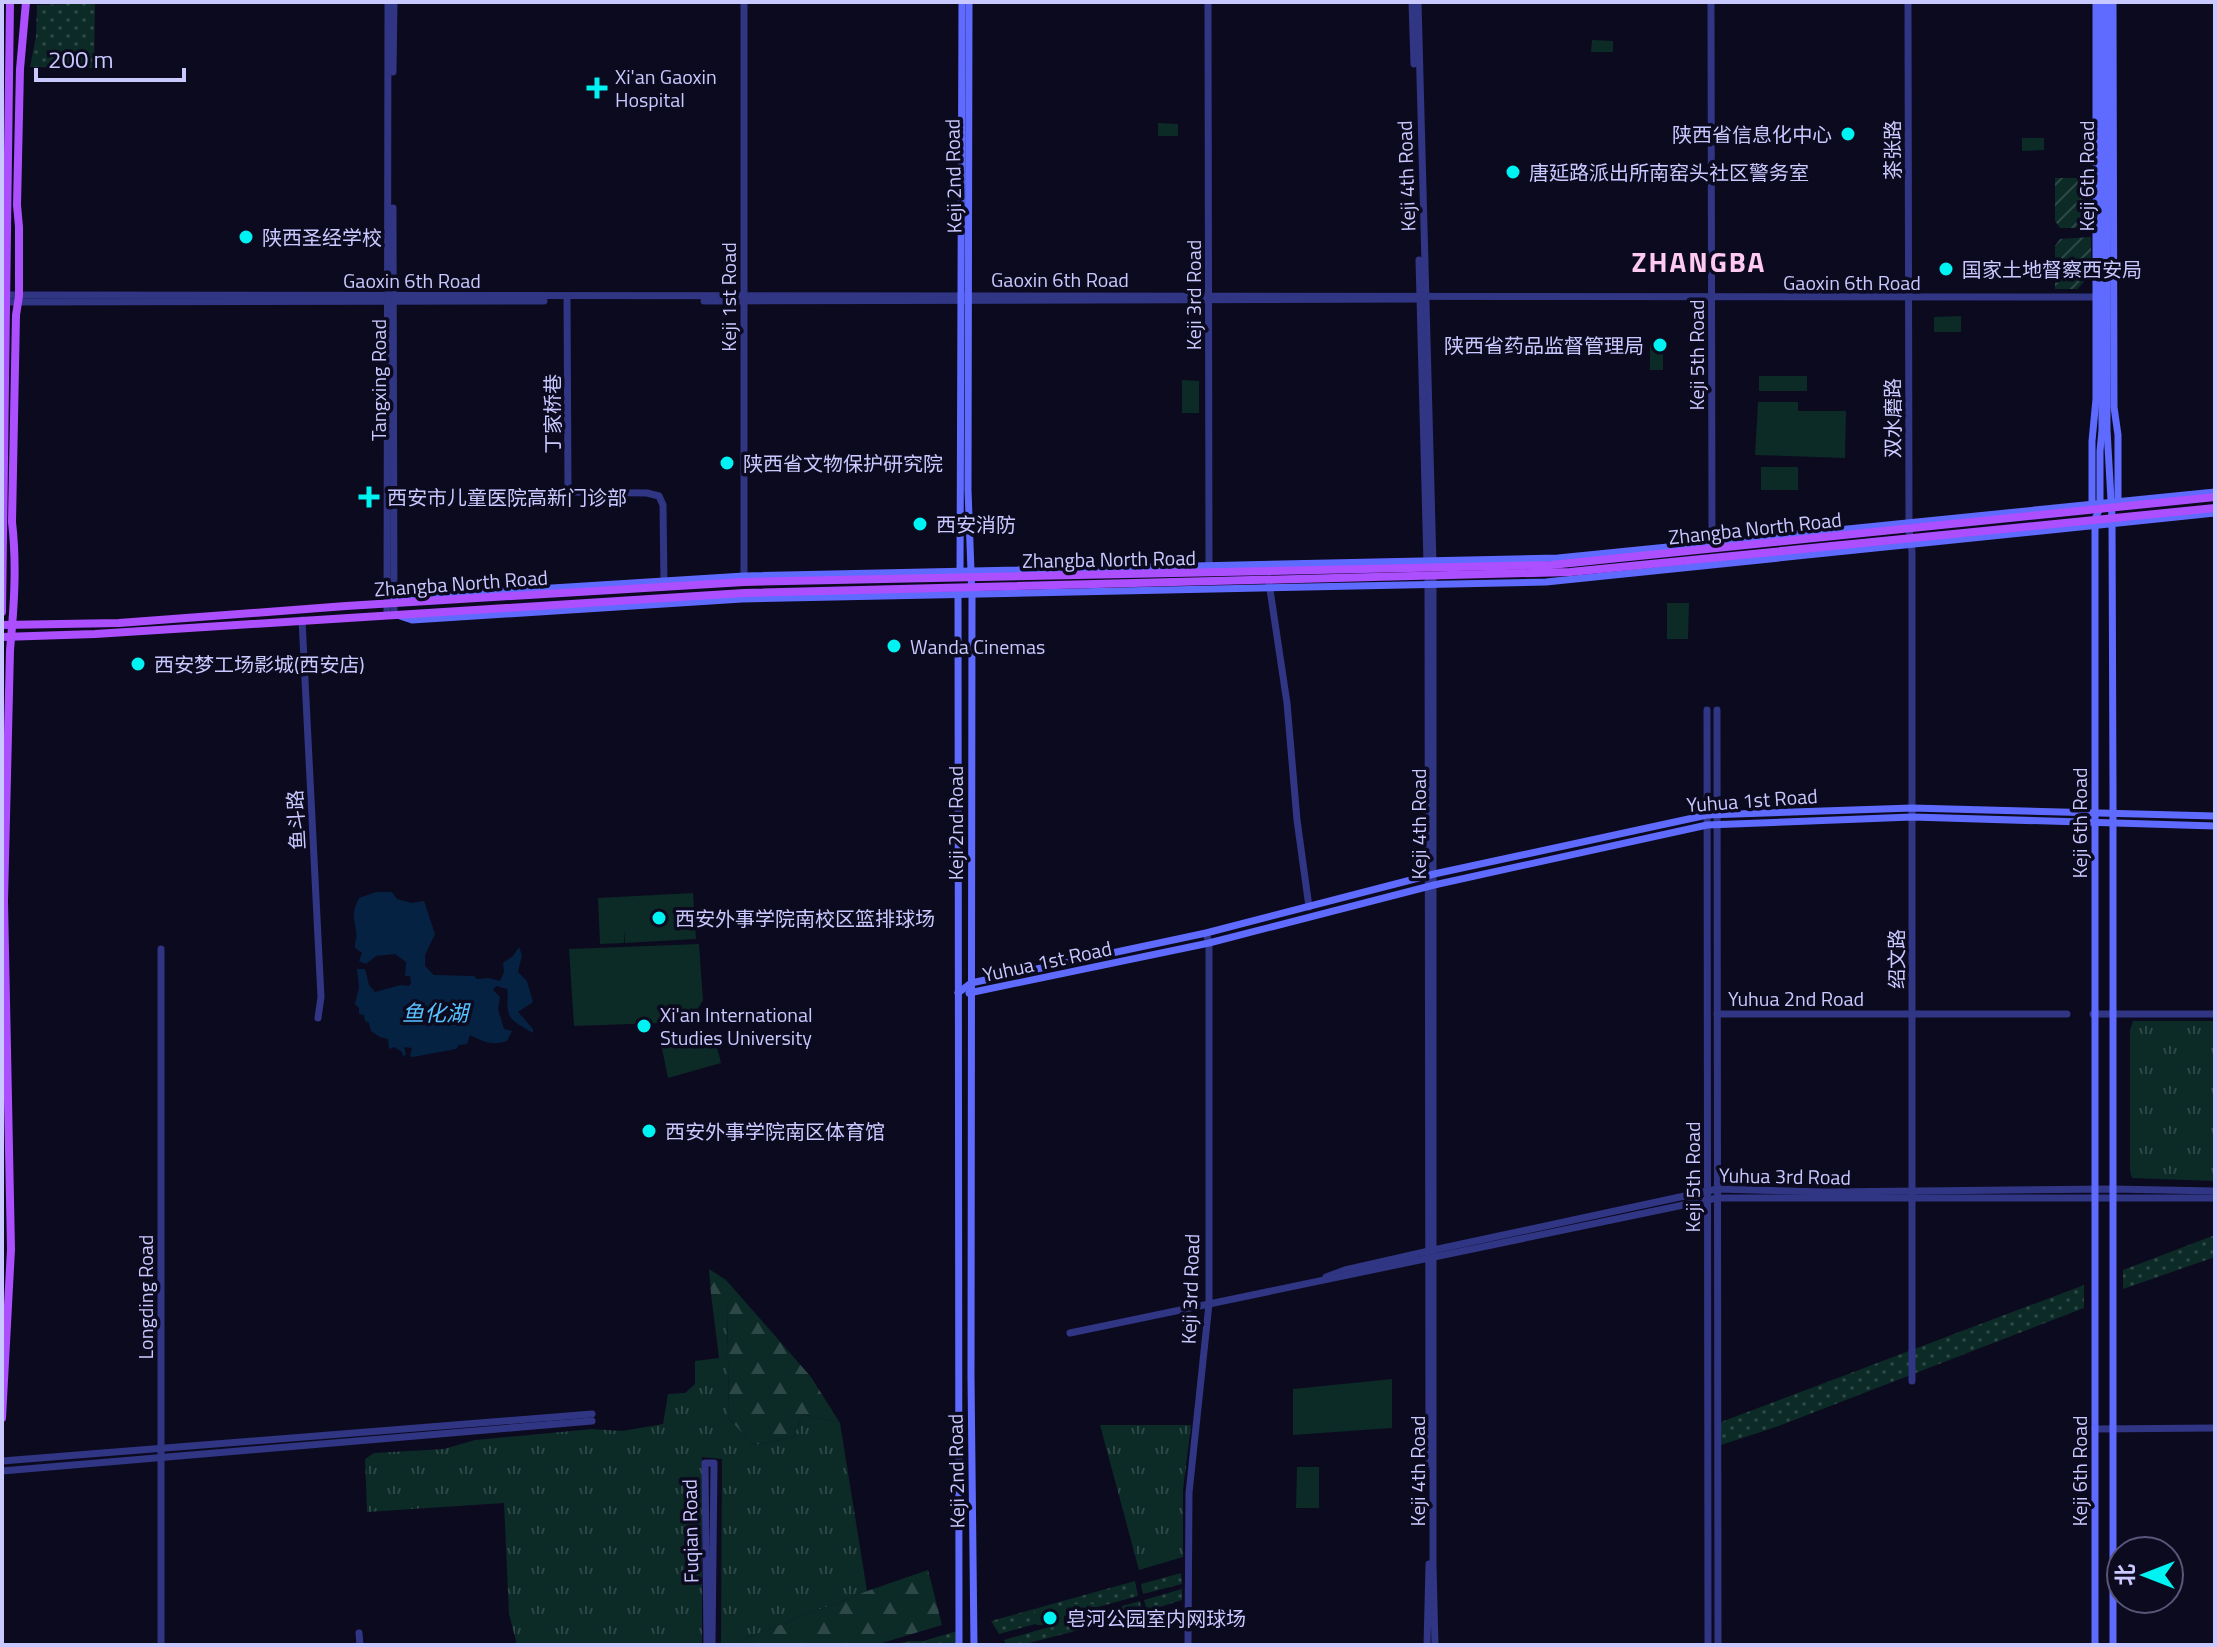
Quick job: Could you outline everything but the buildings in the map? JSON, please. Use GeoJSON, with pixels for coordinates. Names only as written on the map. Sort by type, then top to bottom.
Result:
{"type":"FeatureCollection","features":[{"type":"Feature","properties":{"kind":"main road"},"geometry":{"type":"LineString","coordinates":[[2,612],[10,2]]}},
{"type":"Feature","properties":{"kind":"main road"},"geometry":{"type":"LineString","coordinates":[[2,1418],[8,1339],[4,901],[7,637],[14,624],[15,550],[12,522],[18,299],[17,178],[20,69],[26,2]]}},
{"type":"Feature","properties":{"kind":"main road","name":"Keji 2nd Road"},"geometry":{"type":"LineString","coordinates":[[962,2],[960,298],[971,983],[974,1645]]}},
{"type":"Feature","properties":{"kind":"main road","name":"Keji 2nd Road"},"geometry":{"type":"LineString","coordinates":[[959,1645],[958,993],[970,298],[967,199],[969,2]]}},
{"type":"Feature","properties":{"kind":"main road","name":"Keji 6th Road"},"geometry":{"type":"LineString","coordinates":[[2104,2],[2105,297],[2113,510],[2113,1645]]}},
{"type":"Feature","properties":{"kind":"main road"},"geometry":{"type":"LineString","coordinates":[[2097,505],[2092,441],[2105,297]]}},
{"type":"Feature","properties":{"kind":"main road","name":"Zhangba North Road"},"geometry":{"type":"LineString","coordinates":[[7,637],[744,593],[965,583],[1209,578],[1430,564],[1551,565],[1910,533],[2095,522],[2113,510],[2215,494]]}},
{"type":"Feature","properties":{"kind":"main road","name":"Keji 6th Road"},"geometry":{"type":"LineString","coordinates":[[2095,1645],[2093,1014],[2097,505]]}},
{"type":"Feature","properties":{"kind":"main road","name":"Zhangba North Road"},"geometry":{"type":"LineString","coordinates":[[1910,533],[2097,505],[2113,510],[2215,511]]}},
{"type":"Feature","properties":{"kind":"main road"},"geometry":{"type":"LineString","coordinates":[[1712,553],[1910,533]]}},
{"type":"Feature","properties":{"kind":"main road","name":"Zhangba North Road"},"geometry":{"type":"LineString","coordinates":[[1209,578],[1269,584],[1430,581],[1570,572],[1712,553]]}},
{"type":"Feature","properties":{"kind":"main road"},"geometry":{"type":"LineString","coordinates":[[390,614],[412,620],[965,583],[1209,578]]}},
{"type":"Feature","properties":{"kind":"main road","name":"Zhangba North Road"},"geometry":{"type":"LineString","coordinates":[[2,625],[119,623],[744,579],[965,583]]}},
{"type":"Feature","properties":{"kind":"main road","name":"Yuhua 1st Road"},"geometry":{"type":"LineString","coordinates":[[958,993],[971,983],[1206,933],[1431,875],[1707,815],[1912,808],[2215,816]]}},
{"type":"Feature","properties":{"kind":"main road","name":"Yuhua 1st Road"},"geometry":{"type":"LineString","coordinates":[[958,993],[971,993],[1209,943],[1431,885],[1707,825],[1912,817],[2215,826]]}},
{"type":"Feature","properties":{"kind":"street","name":"Tangxing Road"},"geometry":{"type":"LineString","coordinates":[[390,614],[391,2]]}},
{"type":"Feature","properties":{"kind":"street","name":"Keji 1st Road"},"geometry":{"type":"LineString","coordinates":[[744,2],[744,593]]}},
{"type":"Feature","properties":{"kind":"street","name":"Keji 3rd Road"},"geometry":{"type":"LineString","coordinates":[[1208,2],[1209,578]]}},
{"type":"Feature","properties":{"kind":"street","name":"Keji 4th Road"},"geometry":{"type":"LineString","coordinates":[[1415,2],[1430,564],[1435,1645]]}},
{"type":"Feature","properties":{"kind":"street","name":"Keji 5th Road"},"geometry":{"type":"LineString","coordinates":[[1711,2],[1712,553]]}},
{"type":"Feature","properties":{"kind":"street","name":"茶张路"},"geometry":{"type":"LineString","coordinates":[[1908,2],[1908,298]]}},
{"type":"Feature","properties":{"kind":"street","name":"Gaoxin 6th Road"},"geometry":{"type":"LineString","coordinates":[[6,299],[2105,297]]}},
{"type":"Feature","properties":{"kind":"street","name":"双水磨路"},"geometry":{"type":"LineString","coordinates":[[1908,298],[1910,533]]}},
{"type":"Feature","properties":{"kind":"street","name":"丁家桥巷"},"geometry":{"type":"LineString","coordinates":[[567,299],[568,492],[647,493],[659,496],[663,505],[664,583]]}},
{"type":"Feature","properties":{"kind":"street","name":"绍文路"},"geometry":{"type":"LineString","coordinates":[[1910,533],[1912,1381]]}},
{"type":"Feature","properties":{"kind":"street"},"geometry":{"type":"LineString","coordinates":[[1269,584],[1287,703],[1297,820],[1309,907]]}},
{"type":"Feature","properties":{"kind":"street","name":"鱼斗路"},"geometry":{"type":"LineString","coordinates":[[302,620],[321,997],[318,1018]]}},
{"type":"Feature","properties":{"kind":"street","name":"Keji 5th Road"},"geometry":{"type":"LineString","coordinates":[[1707,710],[1708,1645]]}},
{"type":"Feature","properties":{"kind":"street","name":"Keji 5th Road"},"geometry":{"type":"LineString","coordinates":[[1717,710],[1718,1645]]}},
{"type":"Feature","properties":{"kind":"street"},"geometry":{"type":"LineString","coordinates":[[1707,767],[1717,767]]}},
{"type":"Feature","properties":{"kind":"street","name":"Keji 3rd Road"},"geometry":{"type":"LineString","coordinates":[[1188,1645],[1189,1493],[1209,1304],[1209,943],[1206,933]]}},
{"type":"Feature","properties":{"kind":"street","name":"Longding Road"},"geometry":{"type":"LineString","coordinates":[[161,949],[161,1645]]}},
{"type":"Feature","properties":{"kind":"street","name":"Yuhua 2nd Road"},"geometry":{"type":"LineString","coordinates":[[1717,1014],[2067,1014]]}},
{"type":"Feature","properties":{"kind":"street"},"geometry":{"type":"LineString","coordinates":[[2093,1014],[2215,1014]]}},
{"type":"Feature","properties":{"kind":"street"},"geometry":{"type":"LineString","coordinates":[[1708,1144],[1717,1144]]}},
{"type":"Feature","properties":{"kind":"street","name":"Yuhua 3rd Road"},"geometry":{"type":"LineString","coordinates":[[1708,1196],[1717,1189],[1912,1195]]}},
{"type":"Feature","properties":{"kind":"street","name":"Yuhua 3rd Road"},"geometry":{"type":"LineString","coordinates":[[2095,1195],[2112,1189],[2215,1191]]}},
{"type":"Feature","properties":{"kind":"street","name":"Yuhua 3rd Road"},"geometry":{"type":"LineString","coordinates":[[1070,1333],[1317,1281],[1345,1270],[1708,1196],[2095,1195],[2112,1199],[2215,1198]]}},
{"type":"Feature","properties":{"kind":"street"},"geometry":{"type":"LineString","coordinates":[[1708,1250],[1717,1250]]}},
{"type":"Feature","properties":{"kind":"street","name":"Keji 4th Road"},"geometry":{"type":"LineString","coordinates":[[1427,1645],[1431,1254]]}},
{"type":"Feature","properties":{"kind":"street"},"geometry":{"type":"LineString","coordinates":[[2,1471],[161,1453],[592,1417]]}},
{"type":"Feature","properties":{"kind":"street"},"geometry":{"type":"LineString","coordinates":[[2095,1429],[2215,1428]]}},
{"type":"Feature","properties":{"kind":"street"},"geometry":{"type":"LineString","coordinates":[[2,1461],[161,1453]]}},
{"type":"Feature","properties":{"kind":"street","name":"Fuqian Road"},"geometry":{"type":"LineString","coordinates":[[705,1463],[714,1463],[710,1645],[705,1463]]}},
{"type":"Feature","properties":{"kind":"street"},"geometry":{"type":"LineString","coordinates":[[359,1633],[360,1645]]}},
{"type":"Feature","properties":{"kind":"green space"},"geometry":{"type":"Polygon","coordinates":[[[95,3],[94,68],[30,67],[36,36],[37,5],[95,3]]]}},
{"type":"Feature","properties":{"kind":"green space"},"geometry":{"type":"Polygon","coordinates":[[[1592,40],[1613,41],[1613,52],[1591,52],[1592,40]]]}},
{"type":"Feature","properties":{"kind":"green space"},"geometry":{"type":"Polygon","coordinates":[[[1158,123],[1178,124],[1178,136],[1158,136],[1158,123]]]}},
{"type":"Feature","properties":{"kind":"green space"},"geometry":{"type":"Polygon","coordinates":[[[2022,138],[2044,138],[2044,150],[2022,151],[2022,138]]]}},
{"type":"Feature","properties":{"kind":"green space"},"geometry":{"type":"Polygon","coordinates":[[[2055,178],[2091,178],[2091,228],[2060,228],[2055,221],[2055,178]]]}},
{"type":"Feature","properties":{"kind":"green space"},"geometry":{"type":"Polygon","coordinates":[[[2091,237],[2091,275],[2077,289],[2055,289],[2055,246],[2060,239],[2091,237]]]}},
{"type":"Feature","properties":{"kind":"green space"},"geometry":{"type":"Polygon","coordinates":[[[1961,316],[1961,332],[1934,332],[1934,317],[1961,316]]]}},
{"type":"Feature","properties":{"kind":"green space"},"geometry":{"type":"Polygon","coordinates":[[[1650,345],[1663,345],[1663,370],[1650,370],[1650,345]]]}},
{"type":"Feature","properties":{"kind":"green space"},"geometry":{"type":"Polygon","coordinates":[[[1759,376],[1807,376],[1807,391],[1759,391],[1759,376]]]}},
{"type":"Feature","properties":{"kind":"green space"},"geometry":{"type":"Polygon","coordinates":[[[1182,380],[1199,381],[1199,413],[1182,413],[1182,380]]]}},
{"type":"Feature","properties":{"kind":"green space"},"geometry":{"type":"Polygon","coordinates":[[[1758,402],[1798,402],[1798,411],[1846,411],[1845,458],[1755,455],[1758,402]]]}},
{"type":"Feature","properties":{"kind":"green space"},"geometry":{"type":"Polygon","coordinates":[[[1761,467],[1798,467],[1798,490],[1761,490],[1761,467]]]}},
{"type":"Feature","properties":{"kind":"green space"},"geometry":{"type":"Polygon","coordinates":[[[1667,603],[1689,603],[1688,639],[1667,639],[1667,603]]]}},
{"type":"Feature","properties":{"kind":"green space","name":"西安外事学院南校区篮排球场"},"geometry":{"type":"Polygon","coordinates":[[[693,893],[696,939],[625,943],[624,930],[624,943],[600,944],[598,898],[693,893]]]}},
{"type":"Feature","properties":{"kind":"green space"},"geometry":{"type":"Polygon","coordinates":[[[699,944],[703,1000],[690,1022],[574,1026],[569,949],[699,944]]]}},
{"type":"Feature","properties":{"kind":"green space"},"geometry":{"type":"Polygon","coordinates":[[[2133,1021],[2215,1021],[2215,1181],[2132,1178],[2130,1030],[2133,1021]]]}},
{"type":"Feature","properties":{"kind":"green space"},"geometry":{"type":"Polygon","coordinates":[[[713,1032],[721,1063],[668,1078],[661,1044],[713,1032]]]}},
{"type":"Feature","properties":{"kind":"green space"},"geometry":{"type":"Polygon","coordinates":[[[2215,1235],[2215,1257],[2123,1289],[2123,1270],[2215,1235]]]}},
{"type":"Feature","properties":{"kind":"green space"},"geometry":{"type":"Polygon","coordinates":[[[709,1269],[726,1280],[811,1377],[840,1423],[802,1414],[794,1437],[754,1445],[729,1419],[727,1301],[711,1294],[709,1269]]]}},
{"type":"Feature","properties":{"kind":"green space"},"geometry":{"type":"Polygon","coordinates":[[[2084,1285],[2084,1308],[1776,1427],[1721,1445],[1721,1422],[2084,1285]]]}},
{"type":"Feature","properties":{"kind":"green space"},"geometry":{"type":"Polygon","coordinates":[[[711,1294],[727,1300],[729,1419],[754,1445],[794,1437],[802,1414],[840,1423],[867,1591],[729,1645],[721,1645],[722,1459],[702,1457],[702,1645],[517,1645],[509,1614],[504,1503],[367,1512],[365,1459],[374,1453],[444,1449],[475,1440],[592,1429],[622,1431],[663,1424],[668,1394],[685,1393],[695,1384],[695,1361],[719,1358],[711,1294]]]}},
{"type":"Feature","properties":{"kind":"green space"},"geometry":{"type":"Polygon","coordinates":[[[1392,1379],[1392,1428],[1293,1435],[1293,1389],[1392,1379]]]}},
{"type":"Feature","properties":{"kind":"green space"},"geometry":{"type":"Polygon","coordinates":[[[1100,1425],[1191,1425],[1183,1490],[1183,1557],[1139,1570],[1100,1425]]]}},
{"type":"Feature","properties":{"kind":"green space"},"geometry":{"type":"Polygon","coordinates":[[[1297,1467],[1319,1467],[1319,1508],[1296,1508],[1297,1467]]]}},
{"type":"Feature","properties":{"kind":"green space"},"geometry":{"type":"Polygon","coordinates":[[[928,1570],[942,1625],[875,1645],[729,1645],[867,1591],[928,1570]]]}},
{"type":"Feature","properties":{"kind":"green space"},"geometry":{"type":"Polygon","coordinates":[[[1181,1573],[1182,1584],[1143,1594],[1141,1584],[1181,1573]]]}},
{"type":"Feature","properties":{"kind":"green space"},"geometry":{"type":"Polygon","coordinates":[[[1135,1581],[1138,1596],[999,1634],[991,1621],[1135,1581]]]}},
{"type":"Feature","properties":{"kind":"green space"},"geometry":{"type":"Polygon","coordinates":[[[1182,1589],[1182,1600],[1147,1611],[1144,1600],[1182,1589]]]}},
{"type":"Feature","properties":{"kind":"green space"},"geometry":{"type":"Polygon","coordinates":[[[1140,1601],[1142,1614],[1021,1645],[1007,1645],[1004,1640],[1140,1601]]]}},
{"type":"Feature","properties":{"kind":"green space"},"geometry":{"type":"Polygon","coordinates":[[[1066,1604],[1093,1604],[1093,1618],[1066,1618],[1066,1604]]]}},
{"type":"Feature","properties":{"kind":"green space","name":"皂河公园室内网球场"},"geometry":{"type":"Polygon","coordinates":[[[1035,1610],[1064,1610],[1064,1625],[1036,1625],[1035,1610]]]}},
{"type":"Feature","properties":{"kind":"green space"},"geometry":{"type":"Polygon","coordinates":[[[961,1630],[961,1645],[890,1645],[923,1641],[961,1630]]]}},
{"type":"Feature","properties":{"kind":"water","name":"鱼化湖"},"geometry":{"type":"Polygon","coordinates":[[[376,892],[392,892],[397,899],[412,903],[424,901],[435,934],[425,955],[425,966],[434,975],[474,976],[500,981],[504,972],[503,963],[519,947],[522,955],[518,972],[527,981],[533,1002],[518,1012],[533,1033],[511,1018],[507,1007],[507,989],[496,986],[493,990],[500,997],[498,1009],[504,1029],[512,1031],[507,1041],[488,1042],[470,1035],[467,1044],[459,1045],[456,1049],[413,1057],[410,1056],[412,1048],[404,1047],[406,1054],[403,1057],[402,1052],[394,1047],[389,1049],[388,1039],[371,1031],[355,1004],[359,987],[357,969],[365,969],[369,985],[375,992],[409,986],[411,983],[410,976],[405,976],[406,962],[395,954],[376,956],[366,964],[359,961],[362,953],[355,948],[354,911],[359,898],[376,892]]]}},
{"type":"Feature","properties":{"kind":"place","name":"Xi'an Gaoxin Hospital"},"geometry":{"type":"Point","coordinates":[597,88]}},
{"type":"Feature","properties":{"kind":"place","name":"陕西省信息化中心"},"geometry":{"type":"Point","coordinates":[1848,134]}},
{"type":"Feature","properties":{"kind":"place","name":"唐延路派出所南窑头社区警务室"},"geometry":{"type":"Point","coordinates":[1513,172]}},
{"type":"Feature","properties":{"kind":"place","name":"陕西圣经学校"},"geometry":{"type":"Point","coordinates":[246,237]}},
{"type":"Feature","properties":{"kind":"place","name":"国家土地督察西安局"},"geometry":{"type":"Point","coordinates":[1946,269]}},
{"type":"Feature","properties":{"kind":"place","name":"陕西省药品监督管理局"},"geometry":{"type":"Point","coordinates":[1660,345]}},
{"type":"Feature","properties":{"kind":"place","name":"陕西省文物保护研究院"},"geometry":{"type":"Point","coordinates":[727,463]}},
{"type":"Feature","properties":{"kind":"place","name":"西安市儿童医院高新门诊部"},"geometry":{"type":"Point","coordinates":[369,497]}},
{"type":"Feature","properties":{"kind":"place","name":"西安消防"},"geometry":{"type":"Point","coordinates":[920,524]}},
{"type":"Feature","properties":{"kind":"place","name":"Wanda Cinemas"},"geometry":{"type":"Point","coordinates":[894,646]}},
{"type":"Feature","properties":{"kind":"place","name":"西安梦工场影城(西安店)"},"geometry":{"type":"Point","coordinates":[138,664]}},
{"type":"Feature","properties":{"kind":"place","name":"西安外事学院南校区篮排球场"},"geometry":{"type":"Point","coordinates":[659,918]}},
{"type":"Feature","properties":{"kind":"place","name":"Xi'an International Studies University"},"geometry":{"type":"Point","coordinates":[644,1026]}},
{"type":"Feature","properties":{"kind":"place","name":"西安外事学院南区体育馆"},"geometry":{"type":"Point","coordinates":[649,1131]}},
{"type":"Feature","properties":{"kind":"place","name":"皂河公园室内网球场"},"geometry":{"type":"Point","coordinates":[1050,1618]}},
{"type":"Feature","properties":{"kind":"district","name":"ZHANGBA"},"geometry":{"type":"Point","coordinates":[1699,261]}}]}
